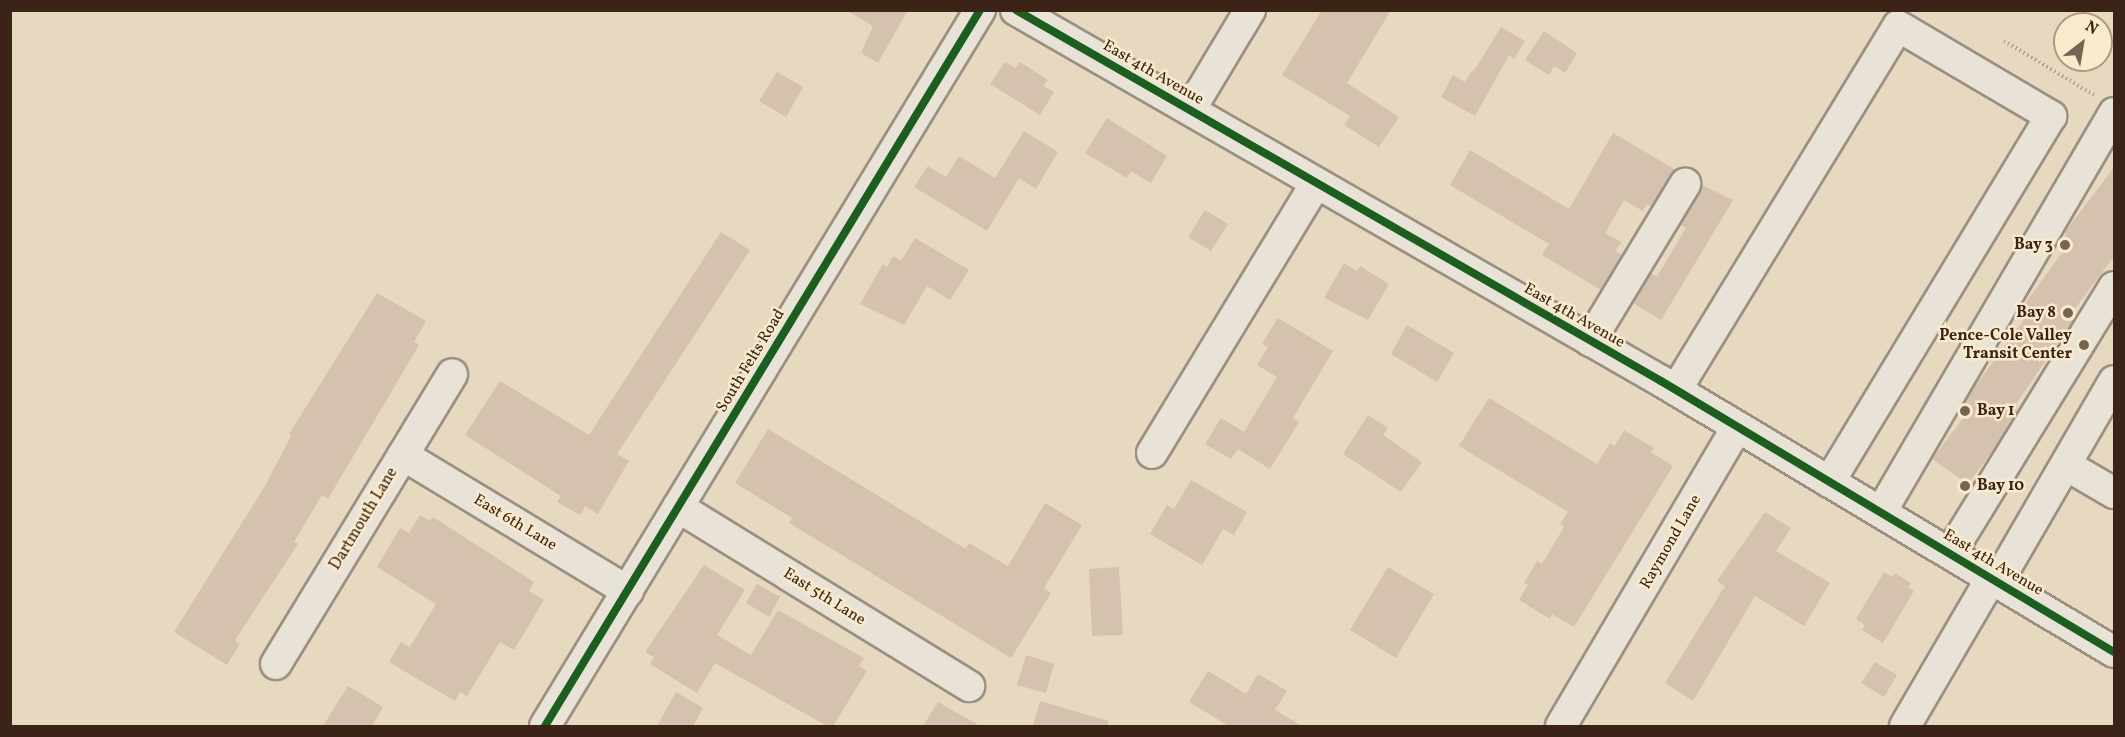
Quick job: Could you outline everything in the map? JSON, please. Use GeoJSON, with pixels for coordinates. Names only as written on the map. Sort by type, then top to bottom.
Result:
{"type":"FeatureCollection","features":[{"type":"Feature","properties":{"kind":"street","name":"South Felts Road"},"geometry":{"type":"LineString","coordinates":[[546,726],[980,10]]}},
{"type":"Feature","properties":{"kind":"street","name":"East 4th Avenue"},"geometry":{"type":"LineString","coordinates":[[1016,10],[1676,390],[2115,652]]}},
{"type":"Feature","properties":{"kind":"street"},"geometry":{"type":"LineString","coordinates":[[1190,110],[1250,10]]}},
{"type":"Feature","properties":{"kind":"street"},"geometry":{"type":"LineString","coordinates":[[1676,390],[1898,26],[2051,116],[1829,482]]}},
{"type":"Feature","properties":{"kind":"street"},"geometry":{"type":"LineString","coordinates":[[1881,512],[2110,107]]}},
{"type":"Feature","properties":{"kind":"street"},"geometry":{"type":"LineString","coordinates":[[1152,453],[1316,183]]}},
{"type":"Feature","properties":{"kind":"street"},"geometry":{"type":"LineString","coordinates":[[1590,341],[1685,184]]}},
{"type":"Feature","properties":{"kind":"street"},"geometry":{"type":"LineString","coordinates":[[1950,552],[2115,287]]}},
{"type":"Feature","properties":{"kind":"street","name":"Dartmouth Lane"},"geometry":{"type":"LineString","coordinates":[[276,664],[452,374]]}},
{"type":"Feature","properties":{"kind":"street"},"geometry":{"type":"LineString","coordinates":[[1905,726],[2066,465],[2115,381]]}},
{"type":"Feature","properties":{"kind":"street","name":"Raymond Lane"},"geometry":{"type":"LineString","coordinates":[[1561,726],[1604,658],[1737,427]]}},
{"type":"Feature","properties":{"kind":"street","name":"East 6th Lane"},"geometry":{"type":"LineString","coordinates":[[403,454],[628,591]]}},
{"type":"Feature","properties":{"kind":"street"},"geometry":{"type":"LineString","coordinates":[[2066,465],[2115,494]]}},
{"type":"Feature","properties":{"kind":"street","name":"East 5th Lane"},"geometry":{"type":"LineString","coordinates":[[678,507],[969,686]]}},
{"type":"Feature","properties":{"kind":"path"},"geometry":{"type":"LineString","coordinates":[[2004,40],[2110,107]]}},
{"type":"Feature","properties":{"kind":"building"},"geometry":{"type":"Polygon","coordinates":[[[846,10],[908,10],[878,63],[861,53],[873,26],[846,10]]]}},
{"type":"Feature","properties":{"kind":"building"},"geometry":{"type":"Polygon","coordinates":[[[1322,10],[1391,10],[1347,83],[1399,117],[1379,147],[1344,125],[1350,116],[1282,75],[1322,10]]]}},
{"type":"Feature","properties":{"kind":"building"},"geometry":{"type":"Polygon","coordinates":[[[1501,27],[1525,41],[1514,59],[1509,55],[1475,116],[1441,97],[1453,75],[1465,82],[1501,27]]]}},
{"type":"Feature","properties":{"kind":"building"},"geometry":{"type":"Polygon","coordinates":[[[1544,31],[1577,53],[1565,73],[1554,66],[1549,75],[1525,60],[1544,31]]]}},
{"type":"Feature","properties":{"kind":"building"},"geometry":{"type":"Polygon","coordinates":[[[1005,62],[1016,68],[1020,62],[1048,80],[1043,86],[1054,92],[1040,115],[990,84],[1005,62]]]}},
{"type":"Feature","properties":{"kind":"building"},"geometry":{"type":"Polygon","coordinates":[[[777,72],[803,87],[786,117],[759,101],[777,72]]]}},
{"type":"Feature","properties":{"kind":"building"},"geometry":{"type":"Polygon","coordinates":[[[1107,118],[1167,156],[1151,183],[1131,171],[1127,178],[1085,153],[1107,118]]]}},
{"type":"Feature","properties":{"kind":"building"},"geometry":{"type":"Polygon","coordinates":[[[1024,131],[1058,152],[1036,189],[1019,178],[987,231],[914,187],[928,166],[946,177],[959,156],[995,178],[1024,131]]]}},
{"type":"Feature","properties":{"kind":"building"},"geometry":{"type":"Polygon","coordinates":[[[1613,133],[1676,170],[1651,207],[1647,204],[1643,211],[1624,200],[1605,233],[1621,242],[1615,251],[1622,255],[1601,290],[1542,255],[1549,244],[1450,185],[1470,150],[1569,209],[1613,133]]]}},
{"type":"Feature","properties":{"kind":"building"},"geometry":{"type":"Polygon","coordinates":[[[2115,166],[2115,255],[2071,314],[2073,321],[2016,404],[2017,411],[1994,449],[1968,484],[1932,459],[1968,412],[1966,401],[1973,389],[2023,321],[2021,309],[2067,246],[2065,232],[2115,166]]]}},
{"type":"Feature","properties":{"kind":"building"},"geometry":{"type":"Polygon","coordinates":[[[1702,185],[1733,200],[1661,320],[1633,303],[1651,273],[1657,277],[1686,228],[1681,225],[1702,185]]]}},
{"type":"Feature","properties":{"kind":"building"},"geometry":{"type":"Polygon","coordinates":[[[1205,210],[1228,224],[1211,251],[1188,237],[1205,210]]]}},
{"type":"Feature","properties":{"kind":"building"},"geometry":{"type":"Polygon","coordinates":[[[721,232],[750,250],[617,454],[629,461],[598,514],[585,506],[580,515],[557,502],[561,496],[465,435],[500,381],[589,435],[721,232]]]}},
{"type":"Feature","properties":{"kind":"building"},"geometry":{"type":"Polygon","coordinates":[[[915,238],[969,270],[950,300],[927,286],[904,325],[860,304],[883,264],[887,267],[893,256],[901,261],[915,238]]]}},
{"type":"Feature","properties":{"kind":"building"},"geometry":{"type":"Polygon","coordinates":[[[1344,263],[1357,271],[1360,266],[1389,284],[1368,320],[1324,298],[1344,263]]]}},
{"type":"Feature","properties":{"kind":"building"},"geometry":{"type":"Polygon","coordinates":[[[377,293],[426,321],[414,342],[419,345],[328,499],[322,495],[294,542],[298,544],[235,640],[240,644],[227,665],[174,632],[265,486],[291,436],[289,434],[377,293]]]}},
{"type":"Feature","properties":{"kind":"building"},"geometry":{"type":"Polygon","coordinates":[[[1278,318],[1333,351],[1293,418],[1299,422],[1270,469],[1238,449],[1231,459],[1205,444],[1221,418],[1244,432],[1277,377],[1257,365],[1268,347],[1262,344],[1278,318]]]}},
{"type":"Feature","properties":{"kind":"building"},"geometry":{"type":"Polygon","coordinates":[[[1407,325],[1454,353],[1437,382],[1391,354],[1407,325]]]}},
{"type":"Feature","properties":{"kind":"building"},"geometry":{"type":"Polygon","coordinates":[[[1489,398],[1597,464],[1610,443],[1615,446],[1624,430],[1654,448],[1651,452],[1673,466],[1574,627],[1552,614],[1550,619],[1519,600],[1528,585],[1524,583],[1537,561],[1542,564],[1564,527],[1560,524],[1568,512],[1459,446],[1489,398]]]}},
{"type":"Feature","properties":{"kind":"building"},"geometry":{"type":"Polygon","coordinates":[[[1368,415],[1388,428],[1383,435],[1422,462],[1401,492],[1343,454],[1368,415]]]}},
{"type":"Feature","properties":{"kind":"building"},"geometry":{"type":"Polygon","coordinates":[[[768,429],[966,549],[969,543],[1008,566],[1045,503],[1082,525],[1044,588],[1051,593],[1011,658],[789,523],[792,518],[735,483],[768,429]]]}},
{"type":"Feature","properties":{"kind":"building"},"geometry":{"type":"Polygon","coordinates":[[[1191,480],[1247,512],[1234,535],[1223,529],[1202,565],[1150,534],[1167,505],[1174,509],[1191,480]]]}},
{"type":"Feature","properties":{"kind":"building"},"geometry":{"type":"Polygon","coordinates":[[[1765,512],[1791,528],[1776,551],[1830,583],[1804,626],[1755,596],[1693,701],[1665,683],[1725,586],[1717,581],[1765,512]]]}},
{"type":"Feature","properties":{"kind":"building"},"geometry":{"type":"Polygon","coordinates":[[[420,515],[430,521],[433,517],[534,582],[529,591],[544,600],[514,650],[500,642],[467,696],[460,692],[455,701],[389,662],[401,642],[410,647],[436,604],[377,567],[400,528],[409,533],[420,515]]]}},
{"type":"Feature","properties":{"kind":"building"},"geometry":{"type":"Polygon","coordinates":[[[704,565],[745,590],[717,635],[751,655],[778,610],[864,658],[859,666],[867,671],[833,726],[827,726],[715,663],[697,693],[650,664],[654,657],[645,652],[704,565]]]}},
{"type":"Feature","properties":{"kind":"building"},"geometry":{"type":"Polygon","coordinates":[[[1119,567],[1123,635],[1092,636],[1089,569],[1119,567]]]}},
{"type":"Feature","properties":{"kind":"building"},"geometry":{"type":"Polygon","coordinates":[[[1388,567],[1434,594],[1396,658],[1350,630],[1388,567]]]}},
{"type":"Feature","properties":{"kind":"building"},"geometry":{"type":"Polygon","coordinates":[[[1884,572],[1892,577],[1895,573],[1911,583],[1908,587],[1914,591],[1883,643],[1862,630],[1865,625],[1856,619],[1884,572]]]}},
{"type":"Feature","properties":{"kind":"building"},"geometry":{"type":"Polygon","coordinates":[[[757,584],[780,597],[769,617],[746,603],[757,584]]]}},
{"type":"Feature","properties":{"kind":"building"},"geometry":{"type":"Polygon","coordinates":[[[1026,655],[1054,664],[1046,693],[1017,685],[1026,655]]]}},
{"type":"Feature","properties":{"kind":"building"},"geometry":{"type":"Polygon","coordinates":[[[1875,662],[1897,675],[1884,697],[1861,683],[1875,662]]]}},
{"type":"Feature","properties":{"kind":"building"},"geometry":{"type":"Polygon","coordinates":[[[1208,671],[1246,694],[1258,674],[1287,691],[1275,710],[1302,726],[1229,726],[1189,702],[1208,671]]]}},
{"type":"Feature","properties":{"kind":"building"},"geometry":{"type":"Polygon","coordinates":[[[348,686],[383,707],[372,726],[323,726],[348,686]]]}},
{"type":"Feature","properties":{"kind":"building"},"geometry":{"type":"Polygon","coordinates":[[[676,692],[703,708],[693,726],[657,726],[676,692]]]}},
{"type":"Feature","properties":{"kind":"building"},"geometry":{"type":"Polygon","coordinates":[[[1040,701],[1108,721],[1108,726],[1033,726],[1040,701]]]}},
{"type":"Feature","properties":{"kind":"building"},"geometry":{"type":"Polygon","coordinates":[[[938,702],[980,726],[923,726],[938,702]]]}},
{"type":"Feature","properties":{"kind":"cycle path"},"geometry":{"type":"LineString","coordinates":[[545,726],[980,10]]}},
{"type":"Feature","properties":{"kind":"cycle path"},"geometry":{"type":"LineString","coordinates":[[1016,10],[1661,381],[2114,652]]}},
{"type":"Feature","properties":{"kind":"place","name":"Bay 3"},"geometry":{"type":"Point","coordinates":[2065,245]}},
{"type":"Feature","properties":{"kind":"place","name":"Bay 8"},"geometry":{"type":"Point","coordinates":[2068,313]}},
{"type":"Feature","properties":{"kind":"place","name":"Pence-Cole Valley Transit Center"},"geometry":{"type":"Point","coordinates":[2084,345]}},
{"type":"Feature","properties":{"kind":"place","name":"Bay 1"},"geometry":{"type":"Point","coordinates":[1965,411]}},
{"type":"Feature","properties":{"kind":"place","name":"Bay 10"},"geometry":{"type":"Point","coordinates":[1965,486]}}]}
